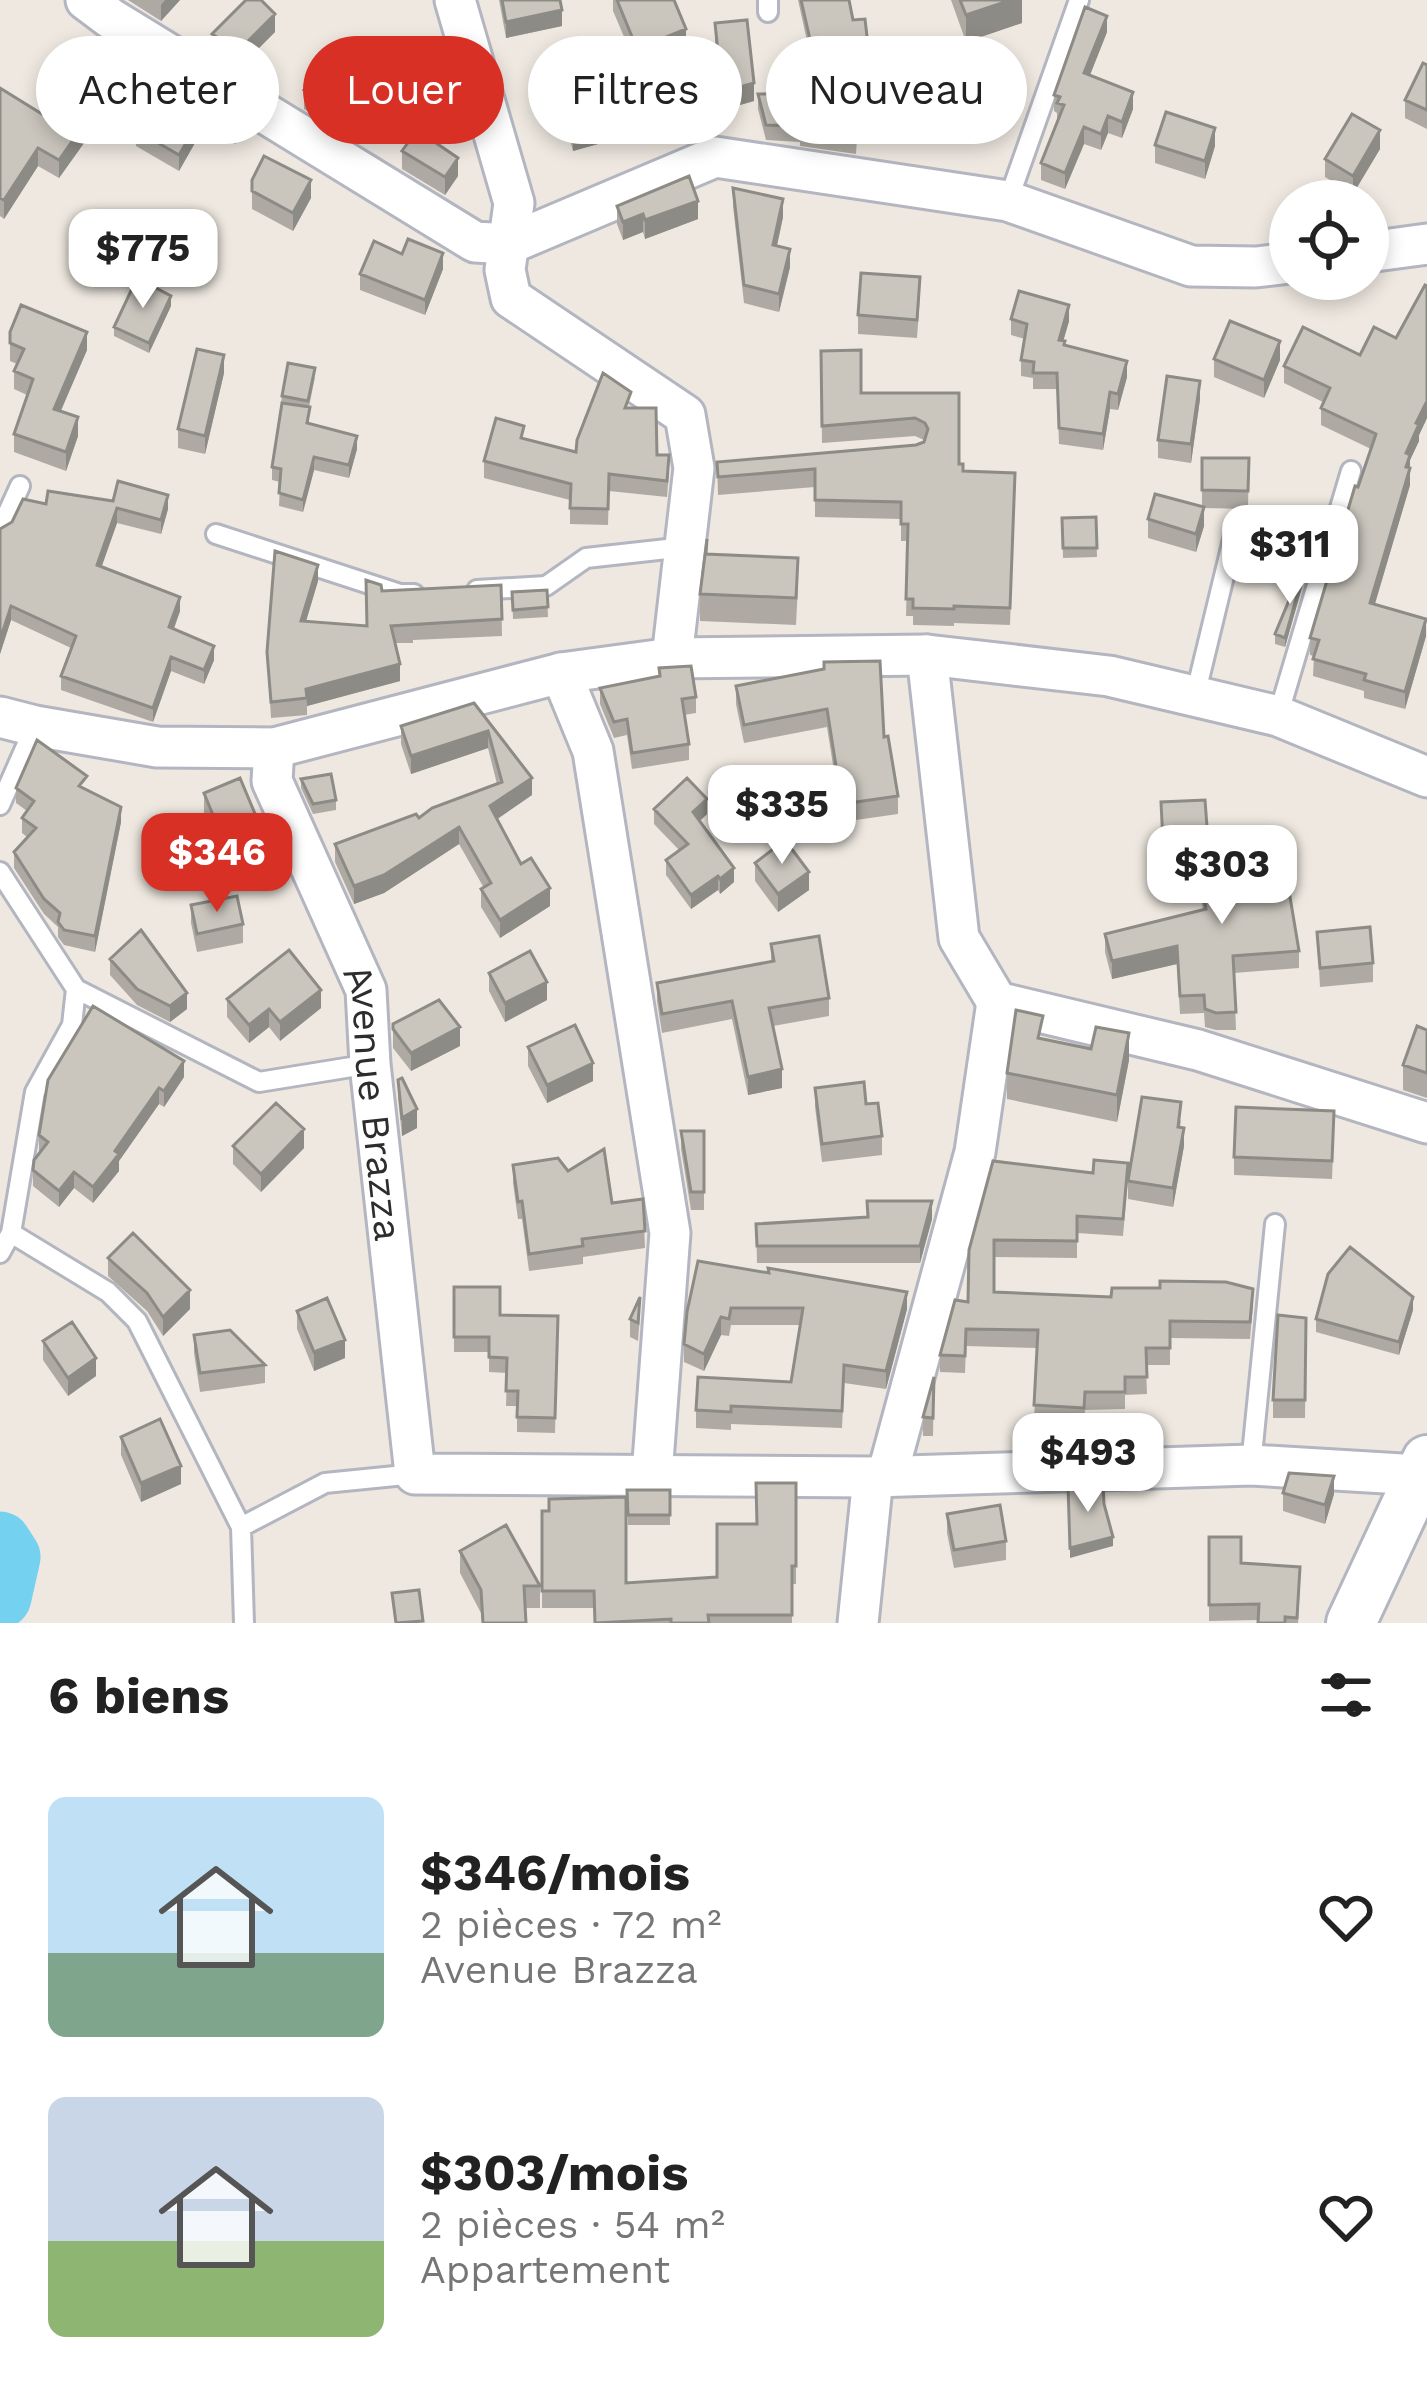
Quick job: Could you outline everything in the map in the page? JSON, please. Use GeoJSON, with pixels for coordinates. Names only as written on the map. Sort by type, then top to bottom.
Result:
{"type":"FeatureCollection","features":[{"type":"Feature","properties":{"kind":"street"},"geometry":{"type":"LineString","coordinates":[[86,0],[475,242],[508,244],[715,157],[1008,201],[1191,266],[1269,265]]}},
{"type":"Feature","properties":{"kind":"street"},"geometry":{"type":"LineString","coordinates":[[454,0],[514,202],[505,270],[511,298],[686,415],[705,467],[685,548],[672,658]]}},
{"type":"Feature","properties":{"kind":"street"},"geometry":{"type":"LineString","coordinates":[[1389,249],[1427,244]]}},
{"type":"Feature","properties":{"kind":"street"},"geometry":{"type":"LineString","coordinates":[[18,721],[157,747],[274,748],[561,673],[672,658],[927,655],[1108,676],[1278,716],[1427,777]]}},
{"type":"Feature","properties":{"kind":"street"},"geometry":{"type":"LineString","coordinates":[[859,1623],[880,1476],[975,1152],[997,1002],[959,938],[927,655]]}},
{"type":"Feature","properties":{"kind":"street"},"geometry":{"type":"LineString","coordinates":[[561,673],[593,751],[670,1232],[652,1475]]}},
{"type":"Feature","properties":{"kind":"street","name":"Avenue Brazza"},"geometry":{"type":"LineString","coordinates":[[274,748],[272,781],[366,990],[415,1474]]}},
{"type":"Feature","properties":{"kind":"street"},"geometry":{"type":"LineString","coordinates":[[997,1002],[1198,1050],[1427,1124]]}},
{"type":"Feature","properties":{"kind":"street"},"geometry":{"type":"LineString","coordinates":[[415,1474],[880,1476],[1251,1465],[1424,1471],[1351,1623]]}},
{"type":"Feature","properties":{"kind":"lane"},"geometry":{"type":"LineString","coordinates":[[1008,201],[1079,0]]}},
{"type":"Feature","properties":{"kind":"lane"},"geometry":{"type":"LineString","coordinates":[[1278,716],[1351,471]]}},
{"type":"Feature","properties":{"kind":"lane"},"geometry":{"type":"LineString","coordinates":[[0,530],[20,486]]}},
{"type":"Feature","properties":{"kind":"lane"},"geometry":{"type":"LineString","coordinates":[[216,534],[400,594],[442,592]]}},
{"type":"Feature","properties":{"kind":"lane"},"geometry":{"type":"LineString","coordinates":[[1195,696],[1234,536]]}},
{"type":"Feature","properties":{"kind":"lane"},"geometry":{"type":"LineString","coordinates":[[463,591],[546,586],[586,558],[685,548]]}},
{"type":"Feature","properties":{"kind":"lane"},"geometry":{"type":"LineString","coordinates":[[0,805],[18,721]]}},
{"type":"Feature","properties":{"kind":"lane"},"geometry":{"type":"LineString","coordinates":[[0,872],[76,989],[260,1082],[370,1064]]}},
{"type":"Feature","properties":{"kind":"lane"},"geometry":{"type":"LineString","coordinates":[[0,1253],[11,1232],[34,1092],[72,1025],[76,989]]}},
{"type":"Feature","properties":{"kind":"lane"},"geometry":{"type":"LineString","coordinates":[[1251,1465],[1275,1224]]}},
{"type":"Feature","properties":{"kind":"lane"},"geometry":{"type":"LineString","coordinates":[[11,1232],[108,1292],[137,1321],[241,1527],[244,1623]]}},
{"type":"Feature","properties":{"kind":"lane"},"geometry":{"type":"LineString","coordinates":[[241,1527],[325,1484],[415,1474]]}},
{"type":"Feature","properties":{"kind":"building"},"geometry":{"type":"Polygon","coordinates":[[[246,0],[261,0],[275,14],[253,36],[212,34],[246,0]]]}},
{"type":"Feature","properties":{"kind":"building"},"geometry":{"type":"Polygon","coordinates":[[[502,0],[560,0],[562,10],[506,22],[502,0]]]}},
{"type":"Feature","properties":{"kind":"building"},"geometry":{"type":"Polygon","coordinates":[[[617,0],[674,0],[686,29],[669,36],[632,36],[617,0]]]}},
{"type":"Feature","properties":{"kind":"building"},"geometry":{"type":"Polygon","coordinates":[[[801,0],[849,0],[853,20],[865,19],[867,36],[809,36],[801,0]]]}},
{"type":"Feature","properties":{"kind":"building"},"geometry":{"type":"Polygon","coordinates":[[[960,0],[1011,0],[966,15],[960,0]]]}},
{"type":"Feature","properties":{"kind":"building"},"geometry":{"type":"Polygon","coordinates":[[[1085,7],[1107,16],[1084,73],[1133,92],[1122,122],[1108,116],[1101,134],[1084,127],[1065,173],[1041,163],[1064,105],[1054,95],[1085,7]]]}},
{"type":"Feature","properties":{"kind":"building"},"geometry":{"type":"Polygon","coordinates":[[[747,20],[754,83],[742,86],[742,36],[716,36],[715,23],[747,20]]]}},
{"type":"Feature","properties":{"kind":"building"},"geometry":{"type":"Polygon","coordinates":[[[1423,63],[1427,65],[1427,110],[1405,100],[1423,63]]]}},
{"type":"Feature","properties":{"kind":"building"},"geometry":{"type":"Polygon","coordinates":[[[0,88],[36,110],[36,144],[70,144],[59,160],[38,148],[4,200],[0,198],[0,88]]]}},
{"type":"Feature","properties":{"kind":"building"},"geometry":{"type":"Polygon","coordinates":[[[758,94],[766,94],[766,125],[758,94]]]}},
{"type":"Feature","properties":{"kind":"building"},"geometry":{"type":"Polygon","coordinates":[[[1166,112],[1215,128],[1205,161],[1155,145],[1166,112]]]}},
{"type":"Feature","properties":{"kind":"building"},"geometry":{"type":"Polygon","coordinates":[[[1352,114],[1380,130],[1353,176],[1325,159],[1352,114]]]}},
{"type":"Feature","properties":{"kind":"building"},"geometry":{"type":"Polygon","coordinates":[[[160,144],[185,144],[179,155],[160,144]]]}},
{"type":"Feature","properties":{"kind":"building"},"geometry":{"type":"Polygon","coordinates":[[[407,144],[438,144],[458,158],[445,177],[402,151],[407,144]]]}},
{"type":"Feature","properties":{"kind":"building"},"geometry":{"type":"Polygon","coordinates":[[[264,156],[311,180],[293,213],[252,191],[264,156]]]}},
{"type":"Feature","properties":{"kind":"building"},"geometry":{"type":"Polygon","coordinates":[[[689,176],[698,201],[645,220],[643,214],[623,222],[617,206],[689,176]]]}},
{"type":"Feature","properties":{"kind":"building"},"geometry":{"type":"Polygon","coordinates":[[[733,188],[783,199],[773,245],[790,249],[779,294],[744,285],[733,188]]]}},
{"type":"Feature","properties":{"kind":"building"},"geometry":{"type":"Polygon","coordinates":[[[408,239],[443,253],[425,300],[360,274],[374,241],[402,254],[408,239]]]}},
{"type":"Feature","properties":{"kind":"building"},"geometry":{"type":"Polygon","coordinates":[[[861,273],[920,277],[917,320],[858,315],[861,273]]]}},
{"type":"Feature","properties":{"kind":"building"},"geometry":{"type":"Polygon","coordinates":[[[137,278],[171,296],[149,343],[114,327],[137,278]]]}},
{"type":"Feature","properties":{"kind":"building"},"geometry":{"type":"Polygon","coordinates":[[[1425,285],[1427,401],[1406,453],[1410,455],[1406,467],[1410,468],[1370,603],[1426,619],[1405,692],[1364,680],[1366,674],[1313,659],[1319,640],[1310,638],[1355,486],[1376,434],[1321,408],[1330,388],[1284,366],[1303,327],[1360,355],[1374,327],[1396,338],[1425,285]]]}},
{"type":"Feature","properties":{"kind":"building"},"geometry":{"type":"Polygon","coordinates":[[[1019,291],[1069,305],[1059,340],[1064,345],[1127,361],[1118,394],[1110,392],[1103,434],[1059,428],[1057,373],[1033,373],[1034,362],[1021,360],[1027,324],[1011,319],[1019,291]]]}},
{"type":"Feature","properties":{"kind":"building"},"geometry":{"type":"Polygon","coordinates":[[[21,305],[87,332],[54,409],[78,417],[66,452],[14,434],[33,379],[14,371],[24,349],[10,343],[10,332],[21,305]]]}},
{"type":"Feature","properties":{"kind":"building"},"geometry":{"type":"Polygon","coordinates":[[[1230,321],[1280,341],[1264,380],[1214,359],[1230,321]]]}},
{"type":"Feature","properties":{"kind":"building"},"geometry":{"type":"Polygon","coordinates":[[[197,349],[224,355],[205,436],[178,429],[197,349]]]}},
{"type":"Feature","properties":{"kind":"building"},"geometry":{"type":"Polygon","coordinates":[[[861,350],[861,393],[959,393],[959,464],[963,471],[1015,473],[1010,608],[913,608],[913,599],[906,599],[908,524],[901,524],[901,502],[815,500],[815,469],[718,477],[717,462],[924,442],[928,429],[915,418],[822,426],[821,351],[861,350]]]}},
{"type":"Feature","properties":{"kind":"building"},"geometry":{"type":"Polygon","coordinates":[[[288,363],[315,368],[308,401],[282,396],[288,363]]]}},
{"type":"Feature","properties":{"kind":"building"},"geometry":{"type":"Polygon","coordinates":[[[603,373],[631,392],[625,408],[656,408],[657,455],[669,455],[667,481],[609,474],[608,509],[570,508],[571,484],[484,461],[496,418],[524,426],[521,438],[576,452],[603,373]]]}},
{"type":"Feature","properties":{"kind":"building"},"geometry":{"type":"Polygon","coordinates":[[[1167,376],[1200,381],[1191,444],[1158,440],[1167,376]]]}},
{"type":"Feature","properties":{"kind":"building"},"geometry":{"type":"Polygon","coordinates":[[[282,403],[310,407],[307,423],[357,436],[349,465],[314,457],[303,500],[279,493],[281,469],[272,467],[282,403]]]}},
{"type":"Feature","properties":{"kind":"building"},"geometry":{"type":"Polygon","coordinates":[[[1202,458],[1249,458],[1248,491],[1202,490],[1202,458]]]}},
{"type":"Feature","properties":{"kind":"building"},"geometry":{"type":"Polygon","coordinates":[[[118,481],[168,495],[161,520],[117,508],[97,565],[180,597],[169,627],[214,646],[204,670],[171,657],[153,708],[61,676],[76,636],[11,606],[0,640],[0,529],[12,522],[23,499],[46,504],[48,491],[113,501],[118,481]]]}},
{"type":"Feature","properties":{"kind":"building"},"geometry":{"type":"Polygon","coordinates":[[[1155,494],[1204,507],[1196,534],[1148,519],[1155,494]]]}},
{"type":"Feature","properties":{"kind":"building"},"geometry":{"type":"Polygon","coordinates":[[[1096,517],[1097,548],[1063,548],[1062,518],[1096,517]]]}},
{"type":"Feature","properties":{"kind":"building"},"geometry":{"type":"Polygon","coordinates":[[[707,539],[706,554],[798,558],[796,598],[700,594],[707,539]]]}},
{"type":"Feature","properties":{"kind":"building"},"geometry":{"type":"Polygon","coordinates":[[[1310,550],[1285,638],[1275,634],[1310,550]]]}},
{"type":"Feature","properties":{"kind":"building"},"geometry":{"type":"Polygon","coordinates":[[[275,551],[318,565],[301,621],[367,626],[366,580],[381,585],[382,591],[501,585],[502,619],[391,626],[400,664],[306,689],[307,698],[271,702],[267,652],[275,551]]]}},
{"type":"Feature","properties":{"kind":"building"},"geometry":{"type":"Polygon","coordinates":[[[547,590],[548,607],[513,610],[512,592],[547,590]]]}},
{"type":"Feature","properties":{"kind":"building"},"geometry":{"type":"Polygon","coordinates":[[[880,661],[884,737],[888,736],[898,796],[842,804],[827,709],[744,725],[736,686],[824,669],[824,662],[880,661]]]}},
{"type":"Feature","properties":{"kind":"building"},"geometry":{"type":"Polygon","coordinates":[[[691,666],[696,697],[682,699],[689,744],[632,753],[627,719],[614,722],[600,688],[660,676],[659,668],[691,666]]]}},
{"type":"Feature","properties":{"kind":"building"},"geometry":{"type":"Polygon","coordinates":[[[474,703],[532,778],[490,806],[521,864],[531,858],[550,888],[500,920],[481,889],[491,883],[459,827],[384,875],[354,886],[335,844],[416,814],[419,818],[432,808],[502,782],[488,731],[411,756],[401,726],[474,703]]]}},
{"type":"Feature","properties":{"kind":"building"},"geometry":{"type":"Polygon","coordinates":[[[37,740],[87,776],[79,786],[121,807],[95,936],[64,930],[58,922],[60,913],[44,899],[14,852],[36,828],[22,818],[34,801],[16,788],[37,740]]]}},
{"type":"Feature","properties":{"kind":"building"},"geometry":{"type":"Polygon","coordinates":[[[331,774],[336,800],[313,804],[301,779],[331,774]]]}},
{"type":"Feature","properties":{"kind":"building"},"geometry":{"type":"Polygon","coordinates":[[[240,778],[258,821],[222,837],[204,793],[240,778]]]}},
{"type":"Feature","properties":{"kind":"building"},"geometry":{"type":"Polygon","coordinates":[[[687,778],[707,799],[693,812],[734,868],[691,895],[666,860],[688,844],[654,809],[687,778]]]}},
{"type":"Feature","properties":{"kind":"building"},"geometry":{"type":"Polygon","coordinates":[[[1205,800],[1208,840],[1163,842],[1161,802],[1205,800]]]}},
{"type":"Feature","properties":{"kind":"building"},"geometry":{"type":"Polygon","coordinates":[[[785,840],[809,872],[778,894],[755,863],[785,840]]]}},
{"type":"Feature","properties":{"kind":"building"},"geometry":{"type":"Polygon","coordinates":[[[1282,849],[1299,951],[1233,956],[1236,1012],[1205,1009],[1204,995],[1180,996],[1177,946],[1112,961],[1105,934],[1206,909],[1199,864],[1282,849]]]}},
{"type":"Feature","properties":{"kind":"building"},"geometry":{"type":"Polygon","coordinates":[[[237,896],[243,924],[197,934],[191,905],[237,896]]]}},
{"type":"Feature","properties":{"kind":"building"},"geometry":{"type":"Polygon","coordinates":[[[1370,927],[1373,963],[1320,968],[1317,932],[1370,927]]]}},
{"type":"Feature","properties":{"kind":"building"},"geometry":{"type":"Polygon","coordinates":[[[141,930],[187,993],[170,1006],[137,989],[110,959],[141,930]]]}},
{"type":"Feature","properties":{"kind":"building"},"geometry":{"type":"Polygon","coordinates":[[[819,936],[829,998],[769,1008],[782,1069],[748,1077],[732,1001],[662,1014],[657,983],[774,961],[771,944],[819,936]]]}},
{"type":"Feature","properties":{"kind":"building"},"geometry":{"type":"Polygon","coordinates":[[[289,950],[321,990],[280,1022],[269,1009],[249,1025],[227,999],[289,950]]]}},
{"type":"Feature","properties":{"kind":"building"},"geometry":{"type":"Polygon","coordinates":[[[530,951],[547,982],[505,1003],[489,973],[530,951]]]}},
{"type":"Feature","properties":{"kind":"building"},"geometry":{"type":"Polygon","coordinates":[[[439,1000],[460,1027],[411,1053],[393,1024],[439,1000]]]}},
{"type":"Feature","properties":{"kind":"building"},"geometry":{"type":"Polygon","coordinates":[[[93,1006],[184,1061],[164,1091],[159,1088],[93,1187],[74,1172],[59,1191],[33,1170],[34,1160],[48,1142],[39,1135],[48,1080],[93,1006]]]}},
{"type":"Feature","properties":{"kind":"building"},"geometry":{"type":"Polygon","coordinates":[[[1016,1010],[1043,1016],[1038,1038],[1091,1049],[1096,1027],[1129,1033],[1117,1095],[1007,1073],[1016,1010]]]}},
{"type":"Feature","properties":{"kind":"building"},"geometry":{"type":"Polygon","coordinates":[[[575,1025],[593,1063],[547,1085],[528,1047],[575,1025]]]}},
{"type":"Feature","properties":{"kind":"building"},"geometry":{"type":"Polygon","coordinates":[[[1417,1026],[1427,1030],[1427,1073],[1403,1065],[1417,1026]]]}},
{"type":"Feature","properties":{"kind":"building"},"geometry":{"type":"Polygon","coordinates":[[[402,1078],[417,1109],[402,1118],[398,1080],[402,1078]]]}},
{"type":"Feature","properties":{"kind":"building"},"geometry":{"type":"Polygon","coordinates":[[[864,1082],[866,1104],[878,1103],[882,1136],[822,1144],[815,1088],[864,1082]]]}},
{"type":"Feature","properties":{"kind":"building"},"geometry":{"type":"Polygon","coordinates":[[[1142,1097],[1181,1102],[1178,1127],[1184,1128],[1173,1188],[1128,1181],[1142,1097]]]}},
{"type":"Feature","properties":{"kind":"building"},"geometry":{"type":"Polygon","coordinates":[[[276,1103],[304,1129],[261,1174],[233,1146],[276,1103]]]}},
{"type":"Feature","properties":{"kind":"building"},"geometry":{"type":"Polygon","coordinates":[[[1236,1107],[1334,1111],[1332,1161],[1234,1157],[1236,1107]]]}},
{"type":"Feature","properties":{"kind":"building"},"geometry":{"type":"Polygon","coordinates":[[[681,1131],[704,1131],[704,1192],[691,1192],[681,1131]]]}},
{"type":"Feature","properties":{"kind":"building"},"geometry":{"type":"Polygon","coordinates":[[[604,1149],[612,1203],[643,1199],[645,1231],[582,1239],[583,1246],[529,1254],[513,1165],[558,1158],[568,1171],[604,1149]]]}},
{"type":"Feature","properties":{"kind":"building"},"geometry":{"type":"Polygon","coordinates":[[[1094,1160],[1128,1163],[1123,1219],[1077,1216],[1077,1241],[994,1240],[994,1292],[1111,1297],[1112,1288],[1160,1288],[1160,1281],[1226,1282],[1253,1289],[1250,1322],[1170,1321],[1170,1348],[1146,1348],[1147,1377],[1125,1377],[1125,1392],[1085,1392],[1084,1408],[1034,1405],[1038,1330],[966,1329],[965,1356],[940,1355],[955,1300],[968,1302],[969,1250],[993,1161],[1093,1173],[1094,1160]]]}},
{"type":"Feature","properties":{"kind":"building"},"geometry":{"type":"Polygon","coordinates":[[[867,1201],[932,1201],[920,1246],[757,1246],[756,1224],[868,1217],[867,1201]]]}},
{"type":"Feature","properties":{"kind":"building"},"geometry":{"type":"Polygon","coordinates":[[[133,1233],[190,1290],[163,1317],[147,1293],[108,1258],[133,1233]]]}},
{"type":"Feature","properties":{"kind":"building"},"geometry":{"type":"Polygon","coordinates":[[[1350,1247],[1413,1297],[1399,1342],[1316,1319],[1328,1274],[1350,1247]]]}},
{"type":"Feature","properties":{"kind":"building"},"geometry":{"type":"Polygon","coordinates":[[[698,1261],[907,1292],[886,1371],[844,1365],[842,1411],[731,1406],[731,1412],[696,1410],[698,1377],[791,1382],[803,1308],[731,1308],[729,1319],[721,1317],[704,1354],[684,1344],[698,1261]]]}},
{"type":"Feature","properties":{"kind":"building"},"geometry":{"type":"Polygon","coordinates":[[[454,1287],[500,1287],[500,1315],[558,1316],[555,1418],[517,1417],[518,1391],[506,1391],[507,1358],[489,1357],[489,1337],[454,1337],[454,1287]]]}},
{"type":"Feature","properties":{"kind":"building"},"geometry":{"type":"Polygon","coordinates":[[[640,1297],[638,1323],[630,1319],[640,1297]]]}},
{"type":"Feature","properties":{"kind":"building"},"geometry":{"type":"Polygon","coordinates":[[[327,1298],[345,1340],[314,1352],[297,1311],[327,1298]]]}},
{"type":"Feature","properties":{"kind":"building"},"geometry":{"type":"Polygon","coordinates":[[[1278,1315],[1306,1318],[1305,1400],[1273,1400],[1278,1315]]]}},
{"type":"Feature","properties":{"kind":"building"},"geometry":{"type":"Polygon","coordinates":[[[72,1322],[96,1358],[68,1378],[43,1341],[72,1322]]]}},
{"type":"Feature","properties":{"kind":"building"},"geometry":{"type":"Polygon","coordinates":[[[230,1330],[265,1365],[200,1373],[194,1335],[230,1330]]]}},
{"type":"Feature","properties":{"kind":"building"},"geometry":{"type":"Polygon","coordinates":[[[934,1377],[933,1418],[923,1417],[934,1377]]]}},
{"type":"Feature","properties":{"kind":"building"},"geometry":{"type":"Polygon","coordinates":[[[160,1419],[181,1466],[141,1483],[121,1437],[160,1419]]]}},
{"type":"Feature","properties":{"kind":"building"},"geometry":{"type":"Polygon","coordinates":[[[1289,1473],[1334,1476],[1325,1505],[1283,1493],[1289,1473]]]}},
{"type":"Feature","properties":{"kind":"building"},"geometry":{"type":"Polygon","coordinates":[[[756,1483],[796,1483],[792,1615],[708,1615],[709,1623],[671,1623],[671,1619],[595,1623],[594,1591],[542,1591],[542,1511],[549,1511],[549,1499],[626,1497],[626,1583],[717,1577],[717,1524],[757,1524],[756,1483]]]}},
{"type":"Feature","properties":{"kind":"building"},"geometry":{"type":"Polygon","coordinates":[[[1103,1484],[1113,1537],[1070,1548],[1068,1486],[1103,1484]]]}},
{"type":"Feature","properties":{"kind":"building"},"geometry":{"type":"Polygon","coordinates":[[[627,1490],[670,1490],[670,1515],[628,1515],[627,1490]]]}},
{"type":"Feature","properties":{"kind":"building"},"geometry":{"type":"Polygon","coordinates":[[[1000,1505],[1006,1541],[954,1550],[947,1514],[1000,1505]]]}},
{"type":"Feature","properties":{"kind":"building"},"geometry":{"type":"Polygon","coordinates":[[[506,1525],[540,1586],[524,1586],[526,1623],[483,1623],[481,1590],[460,1551],[506,1525]]]}},
{"type":"Feature","properties":{"kind":"building"},"geometry":{"type":"Polygon","coordinates":[[[1209,1537],[1241,1537],[1241,1563],[1300,1567],[1297,1618],[1258,1623],[1259,1604],[1209,1605],[1209,1537]]]}},
{"type":"Feature","properties":{"kind":"building"},"geometry":{"type":"Polygon","coordinates":[[[419,1590],[423,1621],[396,1623],[392,1593],[419,1590]]]}},
{"type":"Feature","properties":{"kind":"waterway"},"geometry":{"type":"LineString","coordinates":[[0,1543],[9,1557],[0,1597]]}}]}
